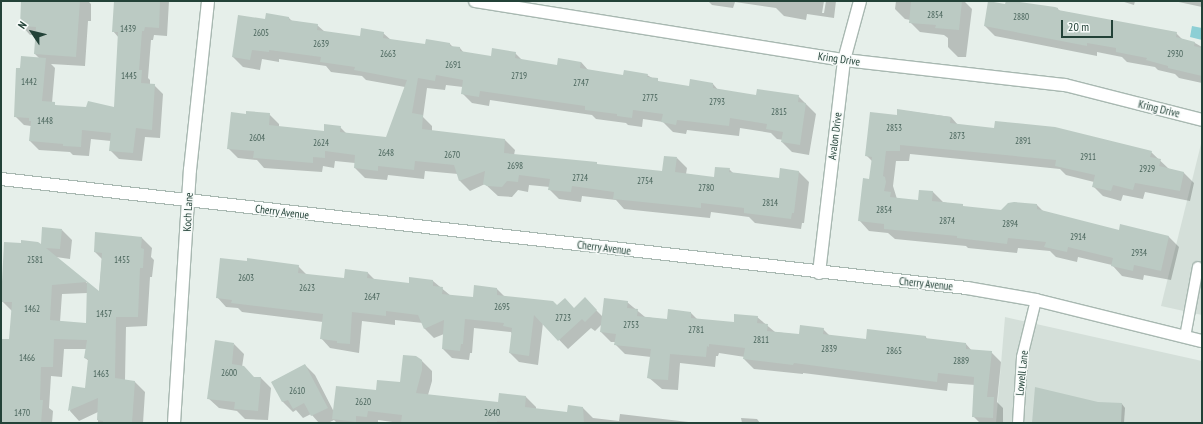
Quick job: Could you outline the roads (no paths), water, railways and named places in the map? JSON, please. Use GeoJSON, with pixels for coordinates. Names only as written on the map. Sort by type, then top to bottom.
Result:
{"type":"FeatureCollection","features":[{"type":"Feature","properties":{"kind":"street","name":"Koch Lane"},"geometry":{"type":"LineString","coordinates":[[174,423],[189,201],[208,1]]}},
{"type":"Feature","properties":{"kind":"street","name":"Kring Drive"},"geometry":{"type":"LineString","coordinates":[[475,1],[844,60],[1065,85],[1202,120]]}},
{"type":"Feature","properties":{"kind":"street","name":"Avalon Drive"},"geometry":{"type":"LineString","coordinates":[[820,273],[844,60],[860,1]]}},
{"type":"Feature","properties":{"kind":"street","name":"Cherry Avenue"},"geometry":{"type":"LineString","coordinates":[[1,179],[820,273],[967,288],[1036,300],[1202,341]]}},
{"type":"Feature","properties":{"kind":"lane"},"geometry":{"type":"LineString","coordinates":[[1185,337],[1198,267]]}},
{"type":"Feature","properties":{"kind":"lane","name":"Lowell Lane"},"geometry":{"type":"LineString","coordinates":[[1018,423],[1022,358],[1036,300]]}},
{"type":"Feature","properties":{"kind":"water"},"geometry":{"type":"Polygon","coordinates":[[[1192,26],[1202,28],[1202,40],[1190,37],[1192,26]]]}}]}
